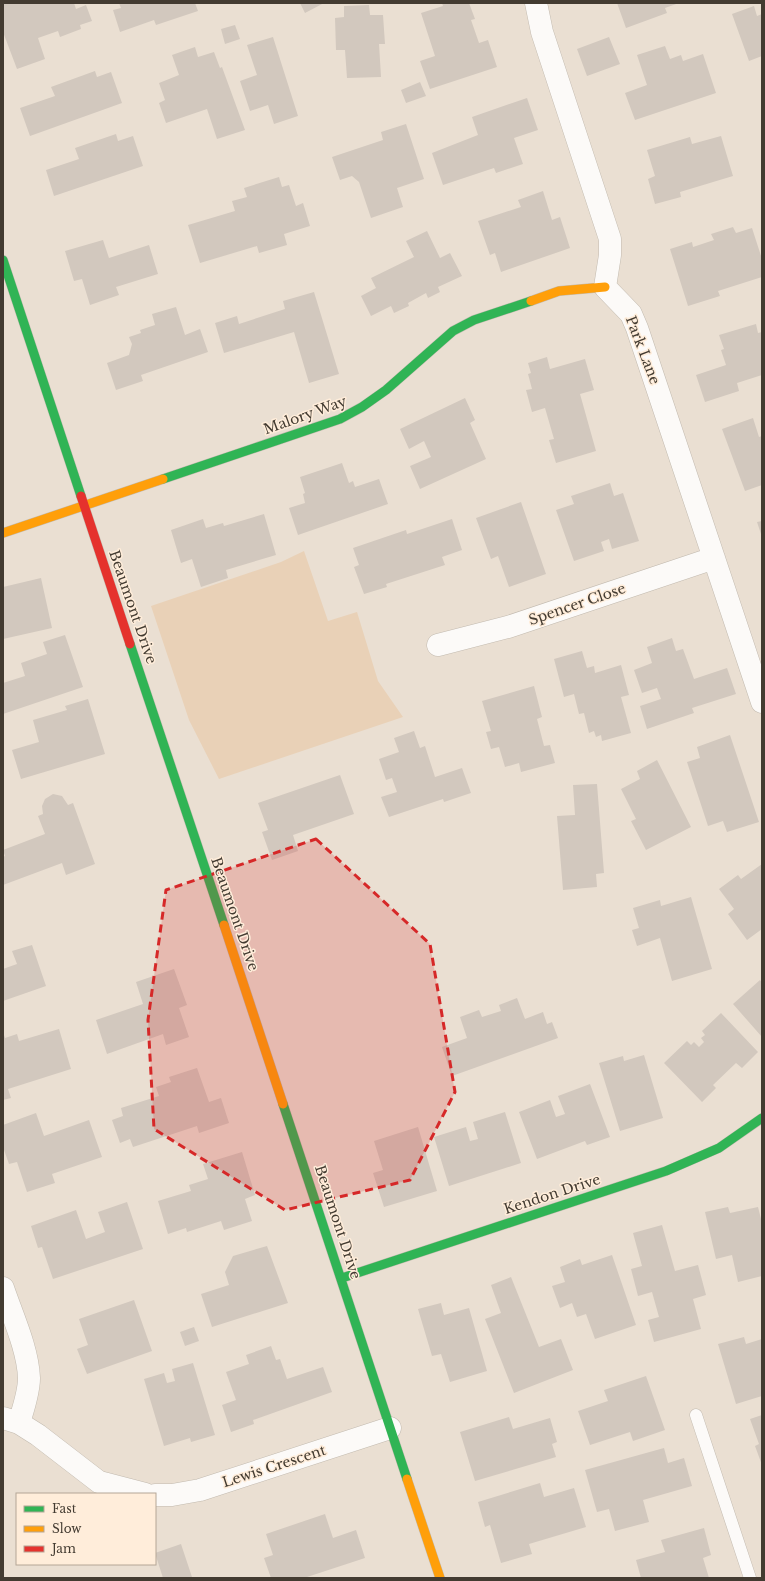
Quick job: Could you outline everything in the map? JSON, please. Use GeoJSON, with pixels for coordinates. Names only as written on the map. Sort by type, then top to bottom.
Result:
{"type":"FeatureCollection","features":[{"type":"Feature","properties":{"kind":"street"},"geometry":{"type":"LineString","coordinates":[[536,3],[542,32],[610,239],[610,255],[605,287]]}},
{"type":"Feature","properties":{"kind":"street","name":"Beaumont Drive"},"geometry":{"type":"LineString","coordinates":[[3,260],[342,1278],[440,1578]]}},
{"type":"Feature","properties":{"kind":"street","name":"Malory Way"},"geometry":{"type":"LineString","coordinates":[[84,505],[340,419],[368,403],[386,390],[453,331],[474,320],[559,291],[605,287]]}},
{"type":"Feature","properties":{"kind":"street","name":"Park Lane"},"geometry":{"type":"LineString","coordinates":[[605,287],[631,314],[637,328],[762,702]]}},
{"type":"Feature","properties":{"kind":"street"},"geometry":{"type":"LineString","coordinates":[[3,533],[84,505]]}},
{"type":"Feature","properties":{"kind":"street","name":"Spencer Close"},"geometry":{"type":"LineString","coordinates":[[438,645],[508,627],[714,558]]}},
{"type":"Feature","properties":{"kind":"street","name":"Kendon Drive"},"geometry":{"type":"LineString","coordinates":[[342,1278],[666,1171],[718,1148],[762,1118]]}},
{"type":"Feature","properties":{"kind":"street"},"geometry":{"type":"LineString","coordinates":[[3,1288],[22,1345],[29,1378],[27,1395],[11,1421],[38,1435],[99,1482],[141,1493]]}},
{"type":"Feature","properties":{"kind":"street","name":"Lewis Crescent"},"geometry":{"type":"LineString","coordinates":[[156,1495],[172,1495],[200,1490],[390,1428]]}},
{"type":"Feature","properties":{"kind":"lane"},"geometry":{"type":"LineString","coordinates":[[696,1415],[750,1578]]}},
{"type":"Feature","properties":{"kind":"highlighted area"},"geometry":{"type":"Polygon","coordinates":[[[316,839],[430,944],[455,1092],[410,1180],[285,1210],[154,1129],[148,1020],[166,890],[316,839]]]}},
{"type":"Feature","properties":{"kind":"shaded area"},"geometry":{"type":"Polygon","coordinates":[[[304,551],[328,621],[357,612],[378,681],[403,717],[219,779],[189,720],[151,606],[281,562],[304,551]]]}},
{"type":"Feature","properties":{"kind":"building"},"geometry":{"type":"Polygon","coordinates":[[[3,3],[74,3],[76,9],[86,5],[92,21],[80,25],[81,29],[60,37],[58,31],[38,38],[45,59],[17,69],[3,32],[3,3]]]}},
{"type":"Feature","properties":{"kind":"building"},"geometry":{"type":"Polygon","coordinates":[[[119,3],[195,3],[198,11],[156,25],[154,20],[120,32],[113,10],[121,8],[119,3]]]}},
{"type":"Feature","properties":{"kind":"building"},"geometry":{"type":"Polygon","coordinates":[[[300,3],[324,3],[305,13],[300,3]]]}},
{"type":"Feature","properties":{"kind":"building"},"geometry":{"type":"Polygon","coordinates":[[[442,3],[469,3],[475,19],[471,20],[479,43],[488,40],[497,67],[430,89],[420,61],[435,56],[421,13],[443,6],[442,3]]]}},
{"type":"Feature","properties":{"kind":"building"},"geometry":{"type":"Polygon","coordinates":[[[617,3],[679,3],[665,8],[667,13],[626,28],[617,3]]]}},
{"type":"Feature","properties":{"kind":"building"},"geometry":{"type":"Polygon","coordinates":[[[369,5],[370,15],[383,15],[385,44],[379,44],[381,77],[347,78],[345,50],[336,50],[335,18],[344,17],[344,6],[369,5]]]}},
{"type":"Feature","properties":{"kind":"building"},"geometry":{"type":"Polygon","coordinates":[[[754,6],[757,16],[762,14],[762,56],[749,61],[732,14],[754,6]]]}},
{"type":"Feature","properties":{"kind":"building"},"geometry":{"type":"Polygon","coordinates":[[[235,25],[240,39],[225,44],[221,29],[235,25]]]}},
{"type":"Feature","properties":{"kind":"building"},"geometry":{"type":"Polygon","coordinates":[[[273,37],[298,116],[274,124],[268,105],[250,111],[240,81],[257,75],[247,45],[273,37]]]}},
{"type":"Feature","properties":{"kind":"building"},"geometry":{"type":"Polygon","coordinates":[[[609,37],[620,64],[587,76],[577,49],[609,37]]]}},
{"type":"Feature","properties":{"kind":"building"},"geometry":{"type":"Polygon","coordinates":[[[665,46],[670,59],[681,55],[683,61],[703,54],[716,93],[635,120],[625,93],[647,85],[637,55],[665,46]]]}},
{"type":"Feature","properties":{"kind":"building"},"geometry":{"type":"Polygon","coordinates":[[[195,47],[198,57],[214,52],[220,68],[222,67],[245,130],[217,139],[207,109],[166,123],[159,103],[165,100],[159,83],[179,75],[172,55],[195,47]]]}},
{"type":"Feature","properties":{"kind":"building"},"geometry":{"type":"Polygon","coordinates":[[[95,71],[97,77],[111,72],[122,103],[30,136],[20,108],[55,96],[51,87],[95,71]]]}},
{"type":"Feature","properties":{"kind":"building"},"geometry":{"type":"Polygon","coordinates":[[[420,82],[426,96],[406,103],[401,90],[420,82]]]}},
{"type":"Feature","properties":{"kind":"building"},"geometry":{"type":"Polygon","coordinates":[[[527,98],[538,130],[514,138],[523,164],[496,173],[494,168],[443,185],[432,153],[478,135],[472,117],[527,98]]]}},
{"type":"Feature","properties":{"kind":"building"},"geometry":{"type":"Polygon","coordinates":[[[406,124],[424,179],[397,188],[403,207],[371,218],[359,182],[352,176],[340,180],[332,157],[383,140],[381,132],[406,124]]]}},
{"type":"Feature","properties":{"kind":"building"},"geometry":{"type":"Polygon","coordinates":[[[116,134],[118,141],[133,136],[143,166],[54,196],[46,170],[79,159],[75,148],[116,134]]]}},
{"type":"Feature","properties":{"kind":"building"},"geometry":{"type":"Polygon","coordinates":[[[721,136],[733,176],[680,192],[681,197],[655,204],[648,179],[655,176],[647,150],[690,137],[692,144],[721,136]]]}},
{"type":"Feature","properties":{"kind":"building"},"geometry":{"type":"Polygon","coordinates":[[[279,177],[282,187],[289,185],[296,206],[303,203],[310,226],[284,234],[287,245],[259,253],[257,246],[200,263],[188,225],[235,211],[232,201],[247,197],[244,188],[279,177]]]}},
{"type":"Feature","properties":{"kind":"building"},"geometry":{"type":"Polygon","coordinates":[[[543,191],[552,220],[560,217],[570,248],[501,272],[495,253],[490,255],[478,221],[521,207],[518,200],[543,191]]]}},
{"type":"Feature","properties":{"kind":"building"},"geometry":{"type":"Polygon","coordinates":[[[733,227],[736,233],[752,228],[762,259],[762,277],[718,291],[720,296],[688,306],[670,249],[692,242],[693,247],[714,240],[711,234],[733,227]]]}},
{"type":"Feature","properties":{"kind":"building"},"geometry":{"type":"Polygon","coordinates":[[[427,231],[440,258],[450,253],[462,276],[438,287],[440,292],[428,298],[426,293],[408,303],[409,306],[394,313],[391,306],[371,316],[361,296],[376,288],[371,278],[414,257],[406,241],[427,231]]]}},
{"type":"Feature","properties":{"kind":"building"},"geometry":{"type":"Polygon","coordinates":[[[103,240],[109,258],[149,245],[158,274],[116,287],[119,295],[90,305],[82,279],[74,281],[65,251],[103,240]]]}},
{"type":"Feature","properties":{"kind":"building"},"geometry":{"type":"Polygon","coordinates":[[[314,292],[339,374],[309,383],[294,332],[224,353],[215,323],[237,316],[239,324],[285,309],[283,301],[314,292]]]}},
{"type":"Feature","properties":{"kind":"building"},"geometry":{"type":"Polygon","coordinates":[[[176,307],[185,335],[200,329],[208,352],[141,375],[143,381],[116,390],[107,363],[129,355],[132,344],[129,337],[141,333],[140,330],[155,325],[152,314],[176,307]]]}},
{"type":"Feature","properties":{"kind":"building"},"geometry":{"type":"Polygon","coordinates":[[[756,324],[758,333],[762,332],[762,375],[737,383],[739,391],[705,402],[696,375],[726,365],[721,350],[724,349],[719,335],[756,324]]]}},
{"type":"Feature","properties":{"kind":"building"},"geometry":{"type":"Polygon","coordinates":[[[547,357],[550,369],[585,359],[594,390],[580,394],[596,451],[556,463],[549,440],[554,439],[545,408],[532,412],[526,390],[532,389],[528,374],[531,373],[528,363],[547,357]]]}},
{"type":"Feature","properties":{"kind":"building"},"geometry":{"type":"Polygon","coordinates":[[[465,398],[475,420],[470,423],[486,459],[420,489],[410,466],[431,457],[424,441],[409,449],[400,429],[465,398]]]}},
{"type":"Feature","properties":{"kind":"building"},"geometry":{"type":"Polygon","coordinates":[[[753,418],[759,437],[762,436],[762,485],[745,491],[722,429],[753,418]]]}},
{"type":"Feature","properties":{"kind":"building"},"geometry":{"type":"Polygon","coordinates":[[[342,463],[349,483],[353,481],[355,487],[379,479],[388,504],[298,535],[289,508],[305,503],[303,494],[305,493],[300,477],[342,463]]]}},
{"type":"Feature","properties":{"kind":"building"},"geometry":{"type":"Polygon","coordinates":[[[610,483],[614,496],[623,493],[639,541],[612,549],[609,539],[601,542],[604,551],[574,561],[556,510],[574,504],[571,496],[610,483]]]}},
{"type":"Feature","properties":{"kind":"building"},"geometry":{"type":"Polygon","coordinates":[[[521,502],[546,574],[509,587],[498,556],[491,559],[476,518],[521,502]]]}},
{"type":"Feature","properties":{"kind":"building"},"geometry":{"type":"Polygon","coordinates":[[[264,514],[276,555],[226,570],[228,578],[201,587],[192,559],[181,563],[171,530],[203,519],[206,528],[223,523],[224,526],[264,514]]]}},
{"type":"Feature","properties":{"kind":"building"},"geometry":{"type":"Polygon","coordinates":[[[452,519],[462,550],[442,557],[445,565],[386,584],[387,587],[364,594],[354,567],[359,565],[353,548],[406,530],[407,534],[452,519]]]}},
{"type":"Feature","properties":{"kind":"building"},"geometry":{"type":"Polygon","coordinates":[[[762,521],[762,537],[757,522],[762,521]]]}},
{"type":"Feature","properties":{"kind":"building"},"geometry":{"type":"Polygon","coordinates":[[[41,578],[52,628],[3,639],[3,587],[41,578]]]}},
{"type":"Feature","properties":{"kind":"building"},"geometry":{"type":"Polygon","coordinates":[[[65,635],[83,687],[3,714],[3,683],[25,676],[21,663],[47,654],[43,642],[65,635]]]}},
{"type":"Feature","properties":{"kind":"building"},"geometry":{"type":"Polygon","coordinates":[[[672,638],[676,651],[683,649],[694,679],[727,668],[736,694],[692,708],[694,713],[647,729],[640,706],[661,699],[657,688],[642,693],[634,670],[652,663],[647,647],[672,638]]]}},
{"type":"Feature","properties":{"kind":"building"},"geometry":{"type":"Polygon","coordinates":[[[582,651],[587,668],[594,666],[595,673],[621,665],[629,695],[621,697],[631,733],[602,741],[601,735],[596,737],[594,731],[589,733],[584,713],[579,714],[574,694],[564,697],[554,659],[582,651]]]}},
{"type":"Feature","properties":{"kind":"building"},"geometry":{"type":"Polygon","coordinates":[[[534,686],[542,717],[537,719],[544,746],[550,745],[555,763],[521,772],[519,763],[505,767],[499,747],[491,749],[486,732],[491,731],[482,701],[534,686]]]}},
{"type":"Feature","properties":{"kind":"building"},"geometry":{"type":"Polygon","coordinates":[[[88,699],[105,754],[21,779],[12,750],[39,742],[33,720],[67,710],[65,706],[88,699]]]}},
{"type":"Feature","properties":{"kind":"building"},"geometry":{"type":"Polygon","coordinates":[[[414,731],[420,748],[425,746],[435,777],[462,768],[471,793],[444,802],[443,799],[389,817],[381,797],[397,792],[392,778],[386,780],[379,759],[399,752],[394,738],[414,731]]]}},
{"type":"Feature","properties":{"kind":"building"},"geometry":{"type":"Polygon","coordinates":[[[730,735],[759,822],[727,832],[723,821],[708,826],[687,762],[700,758],[697,747],[730,735]]]}},
{"type":"Feature","properties":{"kind":"building"},"geometry":{"type":"Polygon","coordinates":[[[657,760],[691,827],[646,850],[631,821],[636,819],[621,789],[640,779],[637,771],[657,760]]]}},
{"type":"Feature","properties":{"kind":"building"},"geometry":{"type":"Polygon","coordinates":[[[340,775],[354,814],[293,835],[298,851],[272,860],[262,832],[268,830],[258,803],[340,775]]]}},
{"type":"Feature","properties":{"kind":"building"},"geometry":{"type":"Polygon","coordinates":[[[597,784],[604,873],[596,874],[597,887],[563,890],[557,816],[575,815],[573,785],[597,784]]]}},
{"type":"Feature","properties":{"kind":"building"},"geometry":{"type":"Polygon","coordinates":[[[53,794],[62,796],[68,805],[73,803],[95,864],[66,875],[62,863],[3,885],[3,857],[5,856],[3,850],[45,834],[38,816],[43,814],[42,806],[45,799],[53,794]]]}},
{"type":"Feature","properties":{"kind":"building"},"geometry":{"type":"Polygon","coordinates":[[[762,864],[762,929],[747,940],[728,914],[734,909],[719,889],[738,875],[741,879],[762,864]]]}},
{"type":"Feature","properties":{"kind":"building"},"geometry":{"type":"Polygon","coordinates":[[[691,897],[712,969],[672,981],[660,938],[637,946],[632,930],[639,928],[633,908],[660,900],[661,906],[691,897]]]}},
{"type":"Feature","properties":{"kind":"building"},"geometry":{"type":"Polygon","coordinates":[[[32,945],[46,986],[3,1001],[3,969],[17,964],[12,951],[32,945]]]}},
{"type":"Feature","properties":{"kind":"building"},"geometry":{"type":"Polygon","coordinates":[[[174,969],[187,1005],[179,1008],[189,1037],[166,1045],[163,1034],[107,1054],[96,1020],[143,1004],[136,982],[174,969]]]}},
{"type":"Feature","properties":{"kind":"building"},"geometry":{"type":"Polygon","coordinates":[[[760,980],[762,983],[762,1037],[733,1004],[760,980]]]}},
{"type":"Feature","properties":{"kind":"building"},"geometry":{"type":"Polygon","coordinates":[[[517,998],[525,1019],[543,1012],[547,1024],[552,1022],[558,1038],[452,1076],[442,1047],[467,1038],[460,1017],[479,1010],[482,1017],[501,1011],[499,1005],[517,998]]]}},
{"type":"Feature","properties":{"kind":"building"},"geometry":{"type":"Polygon","coordinates":[[[721,1013],[758,1052],[742,1068],[736,1063],[713,1085],[716,1088],[702,1102],[664,1063],[687,1041],[691,1045],[694,1042],[699,1047],[704,1042],[701,1038],[705,1035],[702,1031],[721,1013]]]}},
{"type":"Feature","properties":{"kind":"building"},"geometry":{"type":"Polygon","coordinates":[[[59,1029],[71,1069],[8,1089],[11,1098],[3,1100],[3,1032],[5,1038],[17,1034],[19,1041],[59,1029]]]}},
{"type":"Feature","properties":{"kind":"building"},"geometry":{"type":"Polygon","coordinates":[[[644,1055],[663,1118],[620,1131],[599,1063],[623,1056],[624,1061],[644,1055]]]}},
{"type":"Feature","properties":{"kind":"building"},"geometry":{"type":"Polygon","coordinates":[[[197,1068],[209,1102],[221,1098],[229,1123],[199,1133],[197,1126],[133,1147],[130,1139],[120,1143],[112,1120],[123,1116],[121,1108],[159,1096],[156,1087],[171,1082],[169,1077],[197,1068]]]}},
{"type":"Feature","properties":{"kind":"building"},"geometry":{"type":"Polygon","coordinates":[[[590,1084],[610,1137],[587,1145],[585,1141],[537,1159],[519,1112],[550,1100],[556,1117],[565,1114],[558,1096],[590,1084]]]}},
{"type":"Feature","properties":{"kind":"building"},"geometry":{"type":"Polygon","coordinates":[[[505,1112],[521,1163],[449,1186],[434,1137],[466,1127],[470,1141],[478,1139],[473,1122],[505,1112]]]}},
{"type":"Feature","properties":{"kind":"building"},"geometry":{"type":"Polygon","coordinates":[[[36,1113],[44,1136],[89,1120],[102,1157],[52,1174],[55,1183],[27,1192],[17,1162],[9,1164],[3,1147],[3,1125],[36,1113]]]}},
{"type":"Feature","properties":{"kind":"building"},"geometry":{"type":"Polygon","coordinates":[[[418,1127],[437,1191],[384,1207],[373,1173],[383,1170],[374,1141],[418,1127]]]}},
{"type":"Feature","properties":{"kind":"building"},"geometry":{"type":"Polygon","coordinates":[[[242,1152],[255,1195],[245,1199],[252,1221],[224,1230],[221,1221],[187,1232],[186,1228],[168,1234],[158,1201],[191,1191],[189,1185],[208,1179],[203,1164],[242,1152]]]}},
{"type":"Feature","properties":{"kind":"building"},"geometry":{"type":"Polygon","coordinates":[[[127,1202],[143,1249],[53,1279],[42,1247],[38,1248],[31,1226],[76,1210],[86,1239],[105,1232],[98,1212],[127,1202]]]}},
{"type":"Feature","properties":{"kind":"building"},"geometry":{"type":"Polygon","coordinates":[[[728,1207],[730,1213],[758,1207],[762,1223],[762,1276],[738,1282],[732,1255],[716,1259],[705,1212],[728,1207]]]}},
{"type":"Feature","properties":{"kind":"building"},"geometry":{"type":"Polygon","coordinates":[[[662,1225],[675,1271],[698,1265],[706,1295],[693,1299],[701,1329],[654,1342],[648,1320],[659,1317],[652,1292],[638,1296],[631,1269],[642,1266],[633,1233],[662,1225]]]}},
{"type":"Feature","properties":{"kind":"building"},"geometry":{"type":"Polygon","coordinates":[[[267,1246],[288,1303],[212,1327],[201,1294],[229,1285],[225,1272],[233,1256],[267,1246]]]}},
{"type":"Feature","properties":{"kind":"building"},"geometry":{"type":"Polygon","coordinates":[[[612,1255],[636,1325],[595,1339],[586,1314],[577,1317],[572,1303],[560,1308],[552,1286],[565,1282],[560,1267],[580,1259],[582,1265],[612,1255]]]}},
{"type":"Feature","properties":{"kind":"building"},"geometry":{"type":"Polygon","coordinates":[[[511,1277],[539,1347],[561,1339],[573,1370],[514,1393],[485,1319],[501,1313],[491,1285],[511,1277]]]}},
{"type":"Feature","properties":{"kind":"building"},"geometry":{"type":"Polygon","coordinates":[[[134,1300],[152,1351],[87,1374],[77,1349],[88,1345],[79,1319],[134,1300]]]}},
{"type":"Feature","properties":{"kind":"building"},"geometry":{"type":"Polygon","coordinates":[[[441,1303],[444,1315],[469,1308],[487,1371],[450,1382],[441,1354],[432,1356],[418,1309],[441,1303]]]}},
{"type":"Feature","properties":{"kind":"building"},"geometry":{"type":"Polygon","coordinates":[[[194,1327],[199,1341],[185,1346],[180,1332],[194,1327]]]}},
{"type":"Feature","properties":{"kind":"building"},"geometry":{"type":"Polygon","coordinates":[[[744,1337],[746,1344],[762,1339],[762,1396],[736,1404],[718,1344],[744,1337]]]}},
{"type":"Feature","properties":{"kind":"building"},"geometry":{"type":"Polygon","coordinates":[[[271,1346],[276,1360],[280,1359],[287,1379],[323,1367],[332,1392],[253,1420],[254,1424],[231,1432],[222,1405],[236,1400],[226,1372],[249,1364],[246,1355],[271,1346]]]}},
{"type":"Feature","properties":{"kind":"building"},"geometry":{"type":"Polygon","coordinates":[[[193,1363],[215,1435],[191,1442],[190,1438],[164,1446],[144,1379],[164,1373],[167,1383],[175,1381],[172,1369],[193,1363]]]}},
{"type":"Feature","properties":{"kind":"building"},"geometry":{"type":"Polygon","coordinates":[[[646,1376],[665,1430],[633,1441],[630,1432],[590,1445],[578,1411],[608,1401],[604,1390],[646,1376]]]}},
{"type":"Feature","properties":{"kind":"building"},"geometry":{"type":"Polygon","coordinates":[[[762,1415],[762,1465],[755,1446],[759,1444],[750,1419],[762,1415]]]}},
{"type":"Feature","properties":{"kind":"building"},"geometry":{"type":"Polygon","coordinates":[[[509,1417],[513,1429],[550,1418],[557,1442],[552,1444],[556,1457],[475,1481],[460,1432],[509,1417]]]}},
{"type":"Feature","properties":{"kind":"building"},"geometry":{"type":"Polygon","coordinates":[[[664,1448],[668,1463],[684,1458],[692,1486],[643,1500],[649,1522],[615,1531],[609,1509],[597,1512],[585,1470],[664,1448]]]}},
{"type":"Feature","properties":{"kind":"building"},"geometry":{"type":"Polygon","coordinates":[[[540,1483],[544,1497],[574,1488],[586,1527],[529,1544],[532,1554],[501,1563],[490,1525],[485,1527],[478,1502],[540,1483]]]}},
{"type":"Feature","properties":{"kind":"building"},"geometry":{"type":"Polygon","coordinates":[[[325,1514],[333,1538],[356,1530],[365,1558],[304,1578],[271,1578],[264,1558],[273,1555],[266,1534],[325,1514]]]}},
{"type":"Feature","properties":{"kind":"building"},"geometry":{"type":"Polygon","coordinates":[[[704,1528],[711,1555],[703,1558],[709,1578],[641,1578],[636,1560],[665,1552],[661,1540],[704,1528]]]}},
{"type":"Feature","properties":{"kind":"building"},"geometry":{"type":"Polygon","coordinates":[[[181,1544],[192,1577],[163,1578],[156,1553],[181,1544]]]}},
{"type":"Feature","properties":{"kind":"traffic: fast"},"geometry":{"type":"LineString","coordinates":[[3,260],[81,496]]}},
{"type":"Feature","properties":{"kind":"traffic: fast"},"geometry":{"type":"LineString","coordinates":[[163,479],[340,419],[362,407],[386,390],[453,331],[474,320],[531,301]]}},
{"type":"Feature","properties":{"kind":"traffic: fast"},"geometry":{"type":"LineString","coordinates":[[130,644],[224,925]]}},
{"type":"Feature","properties":{"kind":"traffic: fast"},"geometry":{"type":"LineString","coordinates":[[283,1104],[407,1479]]}},
{"type":"Feature","properties":{"kind":"traffic: fast"},"geometry":{"type":"LineString","coordinates":[[342,1278],[666,1171],[719,1148],[762,1118]]}},
{"type":"Feature","properties":{"kind":"traffic: slow"},"geometry":{"type":"LineString","coordinates":[[531,301],[559,291],[605,287]]}},
{"type":"Feature","properties":{"kind":"traffic: slow"},"geometry":{"type":"LineString","coordinates":[[3,533],[163,479]]}},
{"type":"Feature","properties":{"kind":"traffic: slow"},"geometry":{"type":"LineString","coordinates":[[224,925],[283,1104]]}},
{"type":"Feature","properties":{"kind":"traffic: slow"},"geometry":{"type":"LineString","coordinates":[[407,1479],[440,1578]]}},
{"type":"Feature","properties":{"kind":"traffic: jam"},"geometry":{"type":"LineString","coordinates":[[81,496],[130,644]]}}]}
